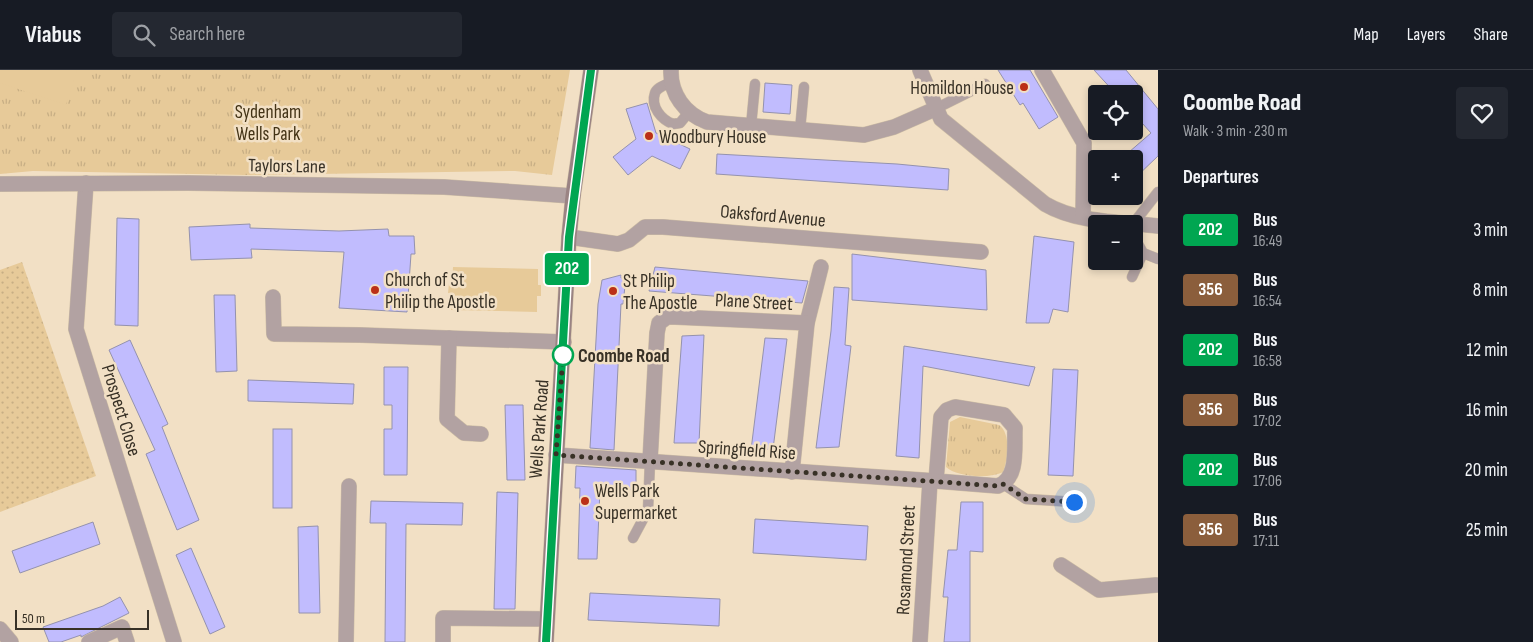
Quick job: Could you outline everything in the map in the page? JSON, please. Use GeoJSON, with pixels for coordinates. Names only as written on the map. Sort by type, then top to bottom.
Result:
{"type":"FeatureCollection","features":[{"type":"Feature","properties":{"kind":"street","name":"Wells Park Road"},"geometry":{"type":"LineString","coordinates":[[546,642],[569,237],[591,70]]}},
{"type":"Feature","properties":{"kind":"street"},"geometry":{"type":"LineString","coordinates":[[920,70],[941,119],[1045,204],[1058,211],[1088,218]]}},
{"type":"Feature","properties":{"kind":"street"},"geometry":{"type":"LineString","coordinates":[[1042,70],[1084,143],[1083,217]]}},
{"type":"Feature","properties":{"kind":"street"},"geometry":{"type":"LineString","coordinates":[[671,76],[678,98],[695,117],[707,122],[864,135],[894,127],[935,108]]}},
{"type":"Feature","properties":{"kind":"street","name":"Taylors Lane"},"geometry":{"type":"LineString","coordinates":[[0,184],[86,183],[444,187],[573,196]]}},
{"type":"Feature","properties":{"kind":"street","name":"Prospect Close"},"geometry":{"type":"LineString","coordinates":[[86,183],[76,329],[174,642]]}},
{"type":"Feature","properties":{"kind":"street"},"geometry":{"type":"LineString","coordinates":[[1143,225],[1158,226]]}},
{"type":"Feature","properties":{"kind":"street","name":"Oaksford Avenue"},"geometry":{"type":"LineString","coordinates":[[569,237],[618,244],[629,240],[640,229],[663,227],[981,252]]}},
{"type":"Feature","properties":{"kind":"street","name":"Plane Street"},"geometry":{"type":"LineString","coordinates":[[792,472],[808,323],[821,267]]}},
{"type":"Feature","properties":{"kind":"street"},"geometry":{"type":"LineString","coordinates":[[273,297],[274,334],[564,342]]}},
{"type":"Feature","properties":{"kind":"street","name":"Plane Street"},"geometry":{"type":"LineString","coordinates":[[650,461],[659,323],[667,317],[675,317],[808,323]]}},
{"type":"Feature","properties":{"kind":"street"},"geometry":{"type":"LineString","coordinates":[[449,338],[447,419],[464,433],[481,434]]}},
{"type":"Feature","properties":{"kind":"street","name":"Rosamond Street"},"geometry":{"type":"LineString","coordinates":[[920,642],[933,481],[941,417],[947,410],[955,407],[1004,415],[1010,421],[1015,428],[1012,474],[1003,484]]}},
{"type":"Feature","properties":{"kind":"street","name":"Springfield Rise"},"geometry":{"type":"LineString","coordinates":[[556,455],[933,481]]}},
{"type":"Feature","properties":{"kind":"street"},"geometry":{"type":"LineString","coordinates":[[933,481],[998,486],[1003,484]]}},
{"type":"Feature","properties":{"kind":"street"},"geometry":{"type":"LineString","coordinates":[[346,642],[349,486]]}},
{"type":"Feature","properties":{"kind":"street"},"geometry":{"type":"LineString","coordinates":[[1061,565],[1098,590],[1157,587]]}},
{"type":"Feature","properties":{"kind":"street"},"geometry":{"type":"LineString","coordinates":[[443,642],[443,618],[547,619]]}},
{"type":"Feature","properties":{"kind":"street"},"geometry":{"type":"LineString","coordinates":[[89,642],[122,627],[127,642]]}},
{"type":"Feature","properties":{"kind":"street"},"geometry":{"type":"LineString","coordinates":[[0,629],[11,642]]}},
{"type":"Feature","properties":{"kind":"lane"},"geometry":{"type":"LineString","coordinates":[[671,76],[655,92],[654,100],[660,116],[674,124],[680,123],[689,112]]}},
{"type":"Feature","properties":{"kind":"lane"},"geometry":{"type":"LineString","coordinates":[[751,126],[755,84]]}},
{"type":"Feature","properties":{"kind":"lane"},"geometry":{"type":"LineString","coordinates":[[935,108],[985,84]]}},
{"type":"Feature","properties":{"kind":"lane"},"geometry":{"type":"LineString","coordinates":[[800,130],[804,87]]}},
{"type":"Feature","properties":{"kind":"lane"},"geometry":{"type":"LineString","coordinates":[[1140,215],[1158,192]]}},
{"type":"Feature","properties":{"kind":"lane"},"geometry":{"type":"LineString","coordinates":[[1143,253],[1158,259]]}},
{"type":"Feature","properties":{"kind":"lane"},"geometry":{"type":"LineString","coordinates":[[1132,277],[1135,270]]}},
{"type":"Feature","properties":{"kind":"lane"},"geometry":{"type":"LineString","coordinates":[[633,538],[648,510],[650,461]]}},
{"type":"Feature","properties":{"kind":"lane"},"geometry":{"type":"LineString","coordinates":[[1003,484],[1026,499],[1074,502]]}},
{"type":"Feature","properties":{"kind":"green space","name":"Sydenham Wells Park"},"geometry":{"type":"Polygon","coordinates":[[[0,70],[570,70],[552,175],[515,171],[246,175],[33,171],[0,174],[0,70]]]}},
{"type":"Feature","properties":{"kind":"green space"},"geometry":{"type":"Polygon","coordinates":[[[0,70],[77,70],[66,105],[0,83],[0,70]]]}},
{"type":"Feature","properties":{"kind":"green space"},"geometry":{"type":"Polygon","coordinates":[[[22,262],[96,476],[0,512],[0,270],[22,262]]]}},
{"type":"Feature","properties":{"kind":"green space"},"geometry":{"type":"Polygon","coordinates":[[[453,267],[538,269],[538,285],[541,285],[541,296],[537,296],[537,312],[451,310],[452,294],[448,293],[449,283],[452,283],[453,267]]]}},
{"type":"Feature","properties":{"kind":"green space"},"geometry":{"type":"Polygon","coordinates":[[[960,417],[999,425],[1003,429],[1007,440],[1007,447],[1003,472],[990,476],[973,476],[957,473],[946,467],[950,422],[960,417]]]}},
{"type":"Feature","properties":{"kind":"building","name":"Homildon House"},"geometry":{"type":"Polygon","coordinates":[[[998,70],[1030,70],[1058,117],[1039,129],[1023,103],[1020,105],[998,70]]]}},
{"type":"Feature","properties":{"kind":"building"},"geometry":{"type":"Polygon","coordinates":[[[1094,70],[1126,70],[1138,85],[1108,85],[1094,70]]]}},
{"type":"Feature","properties":{"kind":"building"},"geometry":{"type":"Polygon","coordinates":[[[765,83],[792,85],[790,114],[763,112],[765,83]]]}},
{"type":"Feature","properties":{"kind":"building"},"geometry":{"type":"Polygon","coordinates":[[[1143,91],[1158,109],[1158,156],[1143,170],[1143,150],[1131,150],[1151,133],[1143,124],[1143,91]]]}},
{"type":"Feature","properties":{"kind":"building","name":"Woodbury House"},"geometry":{"type":"Polygon","coordinates":[[[647,103],[656,133],[690,149],[680,169],[652,156],[628,175],[613,157],[636,139],[626,109],[647,103]]]}},
{"type":"Feature","properties":{"kind":"building"},"geometry":{"type":"Polygon","coordinates":[[[717,154],[897,164],[949,169],[948,190],[716,174],[717,154]]]}},
{"type":"Feature","properties":{"kind":"building"},"geometry":{"type":"Polygon","coordinates":[[[117,218],[139,219],[138,326],[115,325],[117,218]]]}},
{"type":"Feature","properties":{"kind":"building"},"geometry":{"type":"Polygon","coordinates":[[[250,224],[250,228],[339,231],[388,229],[389,236],[414,236],[415,254],[411,254],[407,312],[339,308],[344,252],[251,249],[252,258],[191,260],[189,227],[250,224]]]}},
{"type":"Feature","properties":{"kind":"building"},"geometry":{"type":"Polygon","coordinates":[[[1034,236],[1074,242],[1068,312],[1053,309],[1049,323],[1026,323],[1034,236]]]}},
{"type":"Feature","properties":{"kind":"building"},"geometry":{"type":"Polygon","coordinates":[[[852,254],[986,270],[987,310],[852,300],[852,254]]]}},
{"type":"Feature","properties":{"kind":"building"},"geometry":{"type":"Polygon","coordinates":[[[655,267],[808,281],[802,303],[649,291],[655,267]]]}},
{"type":"Feature","properties":{"kind":"building"},"geometry":{"type":"Polygon","coordinates":[[[621,275],[621,278],[626,277],[623,304],[621,304],[614,450],[590,448],[598,304],[602,280],[621,275]]]}},
{"type":"Feature","properties":{"kind":"building"},"geometry":{"type":"Polygon","coordinates":[[[834,287],[849,288],[845,345],[851,346],[839,447],[816,448],[831,331],[834,287]]]}},
{"type":"Feature","properties":{"kind":"building"},"geometry":{"type":"Polygon","coordinates":[[[214,295],[235,295],[237,371],[216,372],[214,295]]]}},
{"type":"Feature","properties":{"kind":"building"},"geometry":{"type":"Polygon","coordinates":[[[704,335],[699,443],[674,443],[682,336],[704,335]]]}},
{"type":"Feature","properties":{"kind":"building"},"geometry":{"type":"Polygon","coordinates":[[[765,338],[787,339],[773,449],[751,450],[765,338]]]}},
{"type":"Feature","properties":{"kind":"building"},"geometry":{"type":"Polygon","coordinates":[[[130,340],[168,424],[162,427],[199,520],[177,530],[146,454],[155,450],[109,350],[130,340]]]}},
{"type":"Feature","properties":{"kind":"building"},"geometry":{"type":"Polygon","coordinates":[[[904,346],[1035,367],[1029,386],[923,366],[919,458],[896,456],[904,346]]]}},
{"type":"Feature","properties":{"kind":"building"},"geometry":{"type":"Polygon","coordinates":[[[384,367],[408,367],[407,475],[384,475],[384,429],[392,429],[392,405],[384,405],[384,367]]]}},
{"type":"Feature","properties":{"kind":"building"},"geometry":{"type":"Polygon","coordinates":[[[1053,369],[1078,370],[1073,476],[1048,475],[1053,369]]]}},
{"type":"Feature","properties":{"kind":"building"},"geometry":{"type":"Polygon","coordinates":[[[248,380],[354,384],[353,404],[248,401],[248,380]]]}},
{"type":"Feature","properties":{"kind":"building"},"geometry":{"type":"Polygon","coordinates":[[[505,405],[523,405],[525,480],[507,480],[505,405]]]}},
{"type":"Feature","properties":{"kind":"building"},"geometry":{"type":"Polygon","coordinates":[[[273,429],[292,429],[292,508],[273,508],[273,429]]]}},
{"type":"Feature","properties":{"kind":"building"},"geometry":{"type":"Polygon","coordinates":[[[576,466],[636,470],[636,490],[600,489],[597,559],[578,559],[580,488],[575,488],[576,466]]]}},
{"type":"Feature","properties":{"kind":"building"},"geometry":{"type":"Polygon","coordinates":[[[497,492],[518,493],[515,609],[494,609],[497,492]]]}},
{"type":"Feature","properties":{"kind":"building"},"geometry":{"type":"Polygon","coordinates":[[[371,501],[463,503],[462,525],[406,524],[405,642],[385,642],[386,523],[370,523],[371,501]]]}},
{"type":"Feature","properties":{"kind":"building"},"geometry":{"type":"Polygon","coordinates":[[[961,502],[983,502],[983,552],[970,551],[970,642],[944,642],[948,597],[943,597],[948,550],[957,550],[961,502]]]}},
{"type":"Feature","properties":{"kind":"building"},"geometry":{"type":"Polygon","coordinates":[[[755,519],[868,526],[866,560],[753,553],[755,519]]]}},
{"type":"Feature","properties":{"kind":"building"},"geometry":{"type":"Polygon","coordinates":[[[93,522],[100,544],[20,573],[12,551],[93,522]]]}},
{"type":"Feature","properties":{"kind":"building"},"geometry":{"type":"Polygon","coordinates":[[[318,526],[320,613],[299,613],[298,527],[318,526]]]}},
{"type":"Feature","properties":{"kind":"building"},"geometry":{"type":"Polygon","coordinates":[[[191,548],[225,627],[210,634],[176,555],[191,548]]]}},
{"type":"Feature","properties":{"kind":"building"},"geometry":{"type":"Polygon","coordinates":[[[590,593],[720,599],[719,626],[588,620],[590,593]]]}},
{"type":"Feature","properties":{"kind":"building"},"geometry":{"type":"Polygon","coordinates":[[[120,597],[129,613],[81,637],[81,635],[61,642],[49,642],[43,627],[103,606],[120,597]]]}},
{"type":"Feature","properties":{"kind":"bus line","name":"202"},"geometry":{"type":"LineString","coordinates":[[546,642],[569,237],[591,70]]}},
{"type":"Feature","properties":{"kind":"place","name":"Homildon House"},"geometry":{"type":"Point","coordinates":[1024,87]}},
{"type":"Feature","properties":{"kind":"place","name":"Woodbury House"},"geometry":{"type":"Point","coordinates":[649,136]}},
{"type":"Feature","properties":{"kind":"place","name":"Church of St Philip the Apostle"},"geometry":{"type":"Point","coordinates":[375,290]}},
{"type":"Feature","properties":{"kind":"place","name":"St Philip The Apostle"},"geometry":{"type":"Point","coordinates":[613,291]}},
{"type":"Feature","properties":{"kind":"place","name":"Coombe Road"},"geometry":{"type":"Point","coordinates":[563,355]}},
{"type":"Feature","properties":{"kind":"place","name":"Wells Park Supermarket"},"geometry":{"type":"Point","coordinates":[585,501]}},
{"type":"Feature","properties":{"kind":"route"},"geometry":{"type":"LineString","coordinates":[[563,355],[556,455],[998,486],[1003,484],[1026,499],[1074,502]]}}]}
